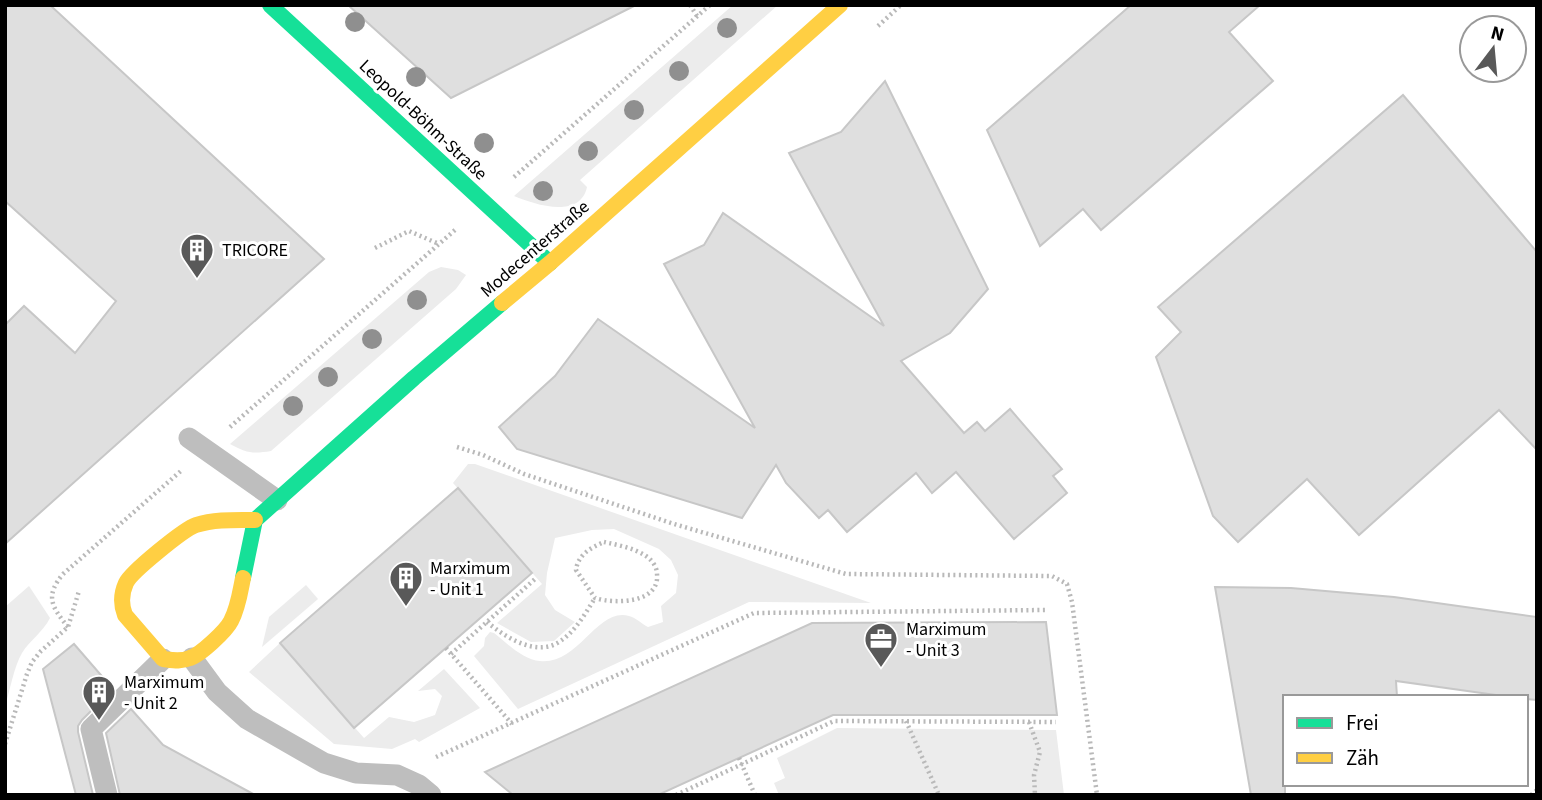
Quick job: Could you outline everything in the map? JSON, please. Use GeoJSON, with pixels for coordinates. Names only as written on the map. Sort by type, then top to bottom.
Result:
{"type":"FeatureCollection","features":[{"type":"Feature","properties":{"kind":"street","name":"Leopold-Böhm-Straße"},"geometry":{"type":"LineString","coordinates":[[270,5],[550,263]]}},
{"type":"Feature","properties":{"kind":"street","name":"Modecenterstraße"},"geometry":{"type":"LineString","coordinates":[[255,520],[414,378],[550,263],[839,5]]}},
{"type":"Feature","properties":{"kind":"street"},"geometry":{"type":"LineString","coordinates":[[217,519],[255,520],[238,602],[230,624],[192,658],[176,661],[163,659],[125,615],[121,601],[128,579],[189,528],[217,519]]}},
{"type":"Feature","properties":{"kind":"lane"},"geometry":{"type":"LineString","coordinates":[[197,443],[278,500]]}},
{"type":"Feature","properties":{"kind":"lane"},"geometry":{"type":"LineString","coordinates":[[192,658],[217,692],[247,719],[324,763],[356,773],[397,775],[419,785],[431,795]]}},
{"type":"Feature","properties":{"kind":"lane"},"geometry":{"type":"LineString","coordinates":[[107,795],[91,729],[163,659]]}},
{"type":"Feature","properties":{"kind":"path"},"geometry":{"type":"LineString","coordinates":[[690,5],[697,16]]}},
{"type":"Feature","properties":{"kind":"path"},"geometry":{"type":"LineString","coordinates":[[5,744],[32,662],[68,627],[51,600],[54,585],[63,574],[197,443],[439,244],[710,5]]}},
{"type":"Feature","properties":{"kind":"path"},"geometry":{"type":"LineString","coordinates":[[375,248],[409,231],[439,244]]}},
{"type":"Feature","properties":{"kind":"path"},"geometry":{"type":"LineString","coordinates":[[457,447],[483,455],[524,474],[674,524],[846,574],[1052,576],[1067,584],[1072,602],[1097,795]]}},
{"type":"Feature","properties":{"kind":"path"},"geometry":{"type":"LineString","coordinates":[[604,542],[619,545],[647,557],[655,565],[658,576],[655,589],[646,596],[631,601],[607,602],[595,598],[576,570],[581,556],[594,546],[604,542]]}},
{"type":"Feature","properties":{"kind":"path"},"geometry":{"type":"LineString","coordinates":[[451,654],[535,579]]}},
{"type":"Feature","properties":{"kind":"path"},"geometry":{"type":"LineString","coordinates":[[487,622],[528,645],[542,647],[557,644],[574,629],[595,598]]}},
{"type":"Feature","properties":{"kind":"path"},"geometry":{"type":"LineString","coordinates":[[397,775],[754,614],[1045,610]]}},
{"type":"Feature","properties":{"kind":"path"},"geometry":{"type":"LineString","coordinates":[[446,648],[512,724]]}},
{"type":"Feature","properties":{"kind":"path"},"geometry":{"type":"LineString","coordinates":[[676,795],[834,721],[1056,722]]}},
{"type":"Feature","properties":{"kind":"path"},"geometry":{"type":"LineString","coordinates":[[906,721],[939,795]]}},
{"type":"Feature","properties":{"kind":"path"},"geometry":{"type":"LineString","coordinates":[[1029,722],[1040,752],[1034,775],[1035,795]]}},
{"type":"Feature","properties":{"kind":"path"},"geometry":{"type":"LineString","coordinates":[[739,758],[755,795]]}},
{"type":"Feature","properties":{"kind":"path"},"geometry":{"type":"LineString","coordinates":[[1531,795],[1537,790]]}},
{"type":"Feature","properties":{"kind":"shaded area"},"geometry":{"type":"Polygon","coordinates":[[[733,5],[778,5],[580,180],[587,187],[583,197],[575,203],[555,207],[514,196],[733,5]]]}},
{"type":"Feature","properties":{"kind":"shaded area"},"geometry":{"type":"Polygon","coordinates":[[[441,267],[458,270],[466,275],[456,289],[271,451],[250,452],[230,444],[429,272],[441,267]]]}},
{"type":"Feature","properties":{"kind":"shaded area"},"geometry":{"type":"Polygon","coordinates":[[[468,464],[475,464],[871,603],[749,602],[518,709],[474,656],[484,646],[485,638],[490,632],[527,658],[554,660],[577,646],[607,620],[618,616],[631,617],[648,627],[663,622],[661,606],[676,593],[678,575],[671,560],[659,549],[614,529],[592,530],[555,538],[545,595],[555,610],[575,622],[554,641],[531,642],[497,623],[542,584],[453,483],[468,464]]]}},
{"type":"Feature","properties":{"kind":"shaded area"},"geometry":{"type":"Polygon","coordinates":[[[306,585],[318,599],[262,647],[269,617],[306,585]]]}},
{"type":"Feature","properties":{"kind":"shaded area"},"geometry":{"type":"Polygon","coordinates":[[[29,586],[50,618],[19,658],[5,706],[5,607],[29,586]]]}},
{"type":"Feature","properties":{"kind":"shaded area"},"geometry":{"type":"Polygon","coordinates":[[[280,643],[364,738],[389,717],[414,722],[435,715],[442,696],[435,689],[418,691],[444,669],[480,708],[419,742],[415,739],[392,749],[334,744],[249,672],[280,643]]]}},
{"type":"Feature","properties":{"kind":"shaded area"},"geometry":{"type":"Polygon","coordinates":[[[837,728],[1056,730],[1064,795],[779,795],[774,783],[785,778],[777,758],[837,728]]]}},
{"type":"Feature","properties":{"kind":"building","name":"TRICORE"},"geometry":{"type":"Polygon","coordinates":[[[5,5],[50,5],[324,259],[5,544],[5,325],[24,306],[75,353],[116,301],[5,201],[5,5]]]}},
{"type":"Feature","properties":{"kind":"building"},"geometry":{"type":"Polygon","coordinates":[[[348,5],[636,5],[451,98],[348,5]]]}},
{"type":"Feature","properties":{"kind":"building"},"geometry":{"type":"Polygon","coordinates":[[[1131,5],[1260,5],[1229,32],[1273,81],[1101,230],[1083,209],[1040,246],[987,130],[1131,5]]]}},
{"type":"Feature","properties":{"kind":"building"},"geometry":{"type":"Polygon","coordinates":[[[885,81],[988,289],[950,333],[901,361],[964,433],[977,422],[985,431],[1010,409],[1062,469],[1053,476],[1067,493],[1014,539],[956,472],[932,493],[916,473],[847,532],[828,510],[819,518],[786,483],[776,465],[742,518],[517,449],[499,427],[555,376],[598,319],[755,428],[664,264],[704,245],[723,213],[884,326],[789,153],[841,132],[885,81]]]}},
{"type":"Feature","properties":{"kind":"building"},"geometry":{"type":"Polygon","coordinates":[[[1403,95],[1537,252],[1537,450],[1499,410],[1359,535],[1307,479],[1238,542],[1213,516],[1156,357],[1181,332],[1158,307],[1403,95]]]}},
{"type":"Feature","properties":{"kind":"building","name":"Marximum - Unit 1"},"geometry":{"type":"Polygon","coordinates":[[[458,488],[532,573],[354,728],[280,643],[458,488]]]}},
{"type":"Feature","properties":{"kind":"building"},"geometry":{"type":"Polygon","coordinates":[[[1215,587],[1291,588],[1394,597],[1537,617],[1537,700],[1528,699],[1528,695],[1496,695],[1396,681],[1397,695],[1283,695],[1285,795],[1251,795],[1215,587]]]}},
{"type":"Feature","properties":{"kind":"building","name":"Marximum - Unit 3"},"geometry":{"type":"Polygon","coordinates":[[[1046,622],[1057,715],[833,715],[658,795],[513,795],[485,772],[812,623],[1046,622]]]}},
{"type":"Feature","properties":{"kind":"building"},"geometry":{"type":"Polygon","coordinates":[[[74,644],[113,689],[78,726],[93,795],[76,795],[43,669],[74,644]]]}},
{"type":"Feature","properties":{"kind":"building"},"geometry":{"type":"Polygon","coordinates":[[[131,709],[163,745],[255,795],[120,795],[106,733],[131,709]]]}},
{"type":"Feature","properties":{"kind":"traffic: fast"},"geometry":{"type":"LineString","coordinates":[[270,5],[550,263]]}},
{"type":"Feature","properties":{"kind":"traffic: fast"},"geometry":{"type":"LineString","coordinates":[[243,578],[255,520],[502,303]]}},
{"type":"Feature","properties":{"kind":"traffic: slow"},"geometry":{"type":"LineString","coordinates":[[502,303],[840,5]]}},
{"type":"Feature","properties":{"kind":"traffic: slow"},"geometry":{"type":"LineString","coordinates":[[243,578],[237,606],[228,625],[206,648],[187,659],[163,659],[125,615],[122,599],[126,583],[147,561],[181,534],[203,523],[255,520]]}},
{"type":"Feature","properties":{"kind":"place","name":"TRICORE"},"geometry":{"type":"Point","coordinates":[197,280]}},
{"type":"Feature","properties":{"kind":"place","name":"Marximum - Unit 1"},"geometry":{"type":"Point","coordinates":[406,608]}},
{"type":"Feature","properties":{"kind":"place","name":"Marximum - Unit 3"},"geometry":{"type":"Point","coordinates":[881,669]}},
{"type":"Feature","properties":{"kind":"place","name":"Marximum - Unit 2"},"geometry":{"type":"Point","coordinates":[99,722]}}]}
